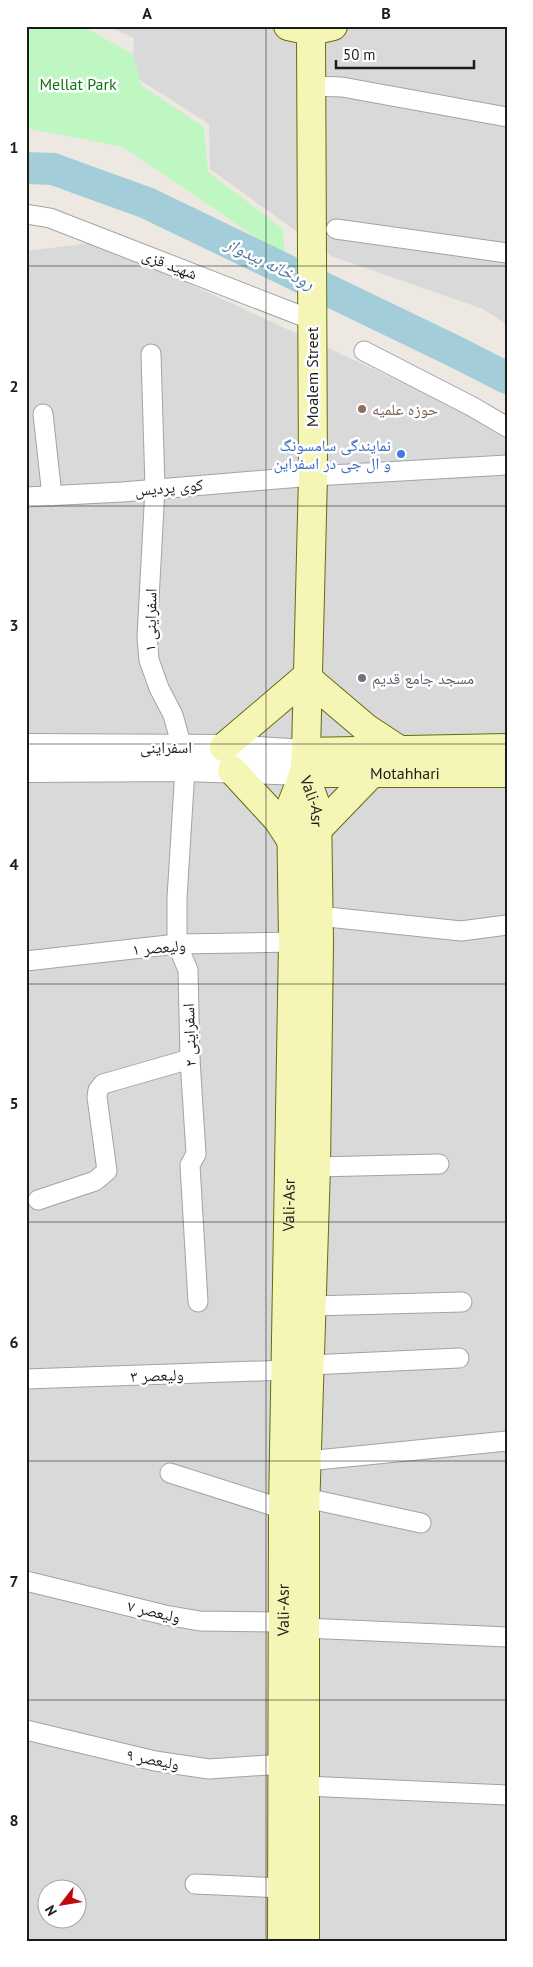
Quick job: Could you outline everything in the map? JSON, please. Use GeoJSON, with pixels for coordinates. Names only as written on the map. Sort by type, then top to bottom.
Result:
{"type":"FeatureCollection","features":[{"type":"Feature","properties":{"kind":"main road","name":"Moalem Street"},"geometry":{"type":"LineString","coordinates":[[305,762],[313,476],[311,28]]}},
{"type":"Feature","properties":{"kind":"main road"},"geometry":{"type":"LineString","coordinates":[[291,840],[278,820],[228,759],[306,677],[366,728],[398,749]]}},
{"type":"Feature","properties":{"kind":"main road","name":"Motahhari"},"geometry":{"type":"LineString","coordinates":[[305,762],[398,749],[507,748]]}},
{"type":"Feature","properties":{"kind":"main road","name":"Motahhari"},"geometry":{"type":"LineString","coordinates":[[305,762],[372,774],[507,773]]}},
{"type":"Feature","properties":{"kind":"main road","name":"Vali-Asr"},"geometry":{"type":"LineString","coordinates":[[282,1941],[283,1764],[294,1625],[298,1506],[306,942],[318,916],[317,808],[305,762]]}},
{"type":"Feature","properties":{"kind":"main road","name":"Vali-Asr"},"geometry":{"type":"LineString","coordinates":[[298,1506],[308,1461],[299,1367],[312,1306],[316,1168],[306,942],[291,840],[291,806],[305,762]]}},
{"type":"Feature","properties":{"kind":"main road"},"geometry":{"type":"LineString","coordinates":[[317,830],[372,774]]}},
{"type":"Feature","properties":{"kind":"main road","name":"Vali-Asr"},"geometry":{"type":"LineString","coordinates":[[294,1625],[305,1786],[305,1941]]}},
{"type":"Feature","properties":{"kind":"street"},"geometry":{"type":"LineString","coordinates":[[310,86],[342,87],[507,117]]}},
{"type":"Feature","properties":{"kind":"street","name":"شهید قزی"},"geometry":{"type":"LineString","coordinates":[[26,214],[50,218],[312,320]]}},
{"type":"Feature","properties":{"kind":"street"},"geometry":{"type":"LineString","coordinates":[[336,229],[507,253]]}},
{"type":"Feature","properties":{"kind":"street"},"geometry":{"type":"LineString","coordinates":[[364,351],[473,407],[507,427]]}},
{"type":"Feature","properties":{"kind":"street","name":"اسفراینی ۱"},"geometry":{"type":"LineString","coordinates":[[152,354],[155,488],[147,636],[149,660],[159,688],[173,715],[184,758]]}},
{"type":"Feature","properties":{"kind":"street"},"geometry":{"type":"LineString","coordinates":[[43,414],[52,496]]}},
{"type":"Feature","properties":{"kind":"street","name":"کوی پردیس"},"geometry":{"type":"LineString","coordinates":[[26,497],[122,492],[313,476],[507,466]]}},
{"type":"Feature","properties":{"kind":"street","name":"اسفراینی"},"geometry":{"type":"LineString","coordinates":[[26,746],[70,746],[184,758],[305,762]]}},
{"type":"Feature","properties":{"kind":"street"},"geometry":{"type":"LineString","coordinates":[[70,746],[79,756],[80,762],[72,770]]}},
{"type":"Feature","properties":{"kind":"street","name":"اسفراینی"},"geometry":{"type":"LineString","coordinates":[[26,770],[72,770],[184,758]]}},
{"type":"Feature","properties":{"kind":"street","name":"اسفراینی ۲"},"geometry":{"type":"LineString","coordinates":[[184,758],[177,898],[177,944],[188,970],[190,1059],[196,1154],[190,1165],[198,1302]]}},
{"type":"Feature","properties":{"kind":"street"},"geometry":{"type":"LineString","coordinates":[[318,916],[461,931],[507,925]]}},
{"type":"Feature","properties":{"kind":"street","name":"ولیعصر ۱"},"geometry":{"type":"LineString","coordinates":[[26,961],[177,944],[306,942]]}},
{"type":"Feature","properties":{"kind":"street"},"geometry":{"type":"LineString","coordinates":[[38,1200],[95,1181],[107,1171],[97,1098],[98,1090],[103,1084],[190,1059]]}},
{"type":"Feature","properties":{"kind":"street"},"geometry":{"type":"LineString","coordinates":[[316,1168],[439,1164]]}},
{"type":"Feature","properties":{"kind":"street"},"geometry":{"type":"LineString","coordinates":[[312,1306],[462,1302]]}},
{"type":"Feature","properties":{"kind":"street","name":"ولیعصر ۳"},"geometry":{"type":"LineString","coordinates":[[26,1379],[459,1358]]}},
{"type":"Feature","properties":{"kind":"street"},"geometry":{"type":"LineString","coordinates":[[308,1461],[507,1441]]}},
{"type":"Feature","properties":{"kind":"street"},"geometry":{"type":"LineString","coordinates":[[170,1473],[298,1506],[421,1523]]}},
{"type":"Feature","properties":{"kind":"street","name":"ولیعصر ۷"},"geometry":{"type":"LineString","coordinates":[[26,1581],[165,1615],[200,1621],[507,1637]]}},
{"type":"Feature","properties":{"kind":"street","name":"ولیعصر ۹"},"geometry":{"type":"LineString","coordinates":[[26,1730],[155,1761],[209,1769],[283,1764]]}},
{"type":"Feature","properties":{"kind":"street"},"geometry":{"type":"LineString","coordinates":[[305,1786],[507,1794]]}},
{"type":"Feature","properties":{"kind":"street"},"geometry":{"type":"LineString","coordinates":[[195,1884],[282,1888]]}},
{"type":"Feature","properties":{"kind":"shaded area"},"geometry":{"type":"Polygon","coordinates":[[[107,26],[507,26],[507,325],[483,309],[331,256],[210,169],[209,124],[132,75],[134,38],[107,26]]]}},
{"type":"Feature","properties":{"kind":"shaded area"},"geometry":{"type":"Polygon","coordinates":[[[99,242],[507,431],[507,1941],[26,1941],[26,251],[99,242]]]}},
{"type":"Feature","properties":{"kind":"green space","name":"Mellat Park"},"geometry":{"type":"Polygon","coordinates":[[[26,26],[82,26],[133,54],[142,86],[204,127],[208,172],[283,229],[285,257],[123,147],[26,128],[26,26]]]}},
{"type":"Feature","properties":{"kind":"waterway","name":"رودخانه بیدواز"},"geometry":{"type":"LineString","coordinates":[[26,168],[53,169],[147,203],[507,378]]}},
{"type":"Feature","properties":{"kind":"place","name":"حوزه علمیه"},"geometry":{"type":"Point","coordinates":[362,409]}},
{"type":"Feature","properties":{"kind":"place","name":"نمایندگی سامسونگ و ال جی در اسفراین"},"geometry":{"type":"Point","coordinates":[401,454]}},
{"type":"Feature","properties":{"kind":"place","name":"مسجد جامع قدیم"},"geometry":{"type":"Point","coordinates":[362,678]}}]}
